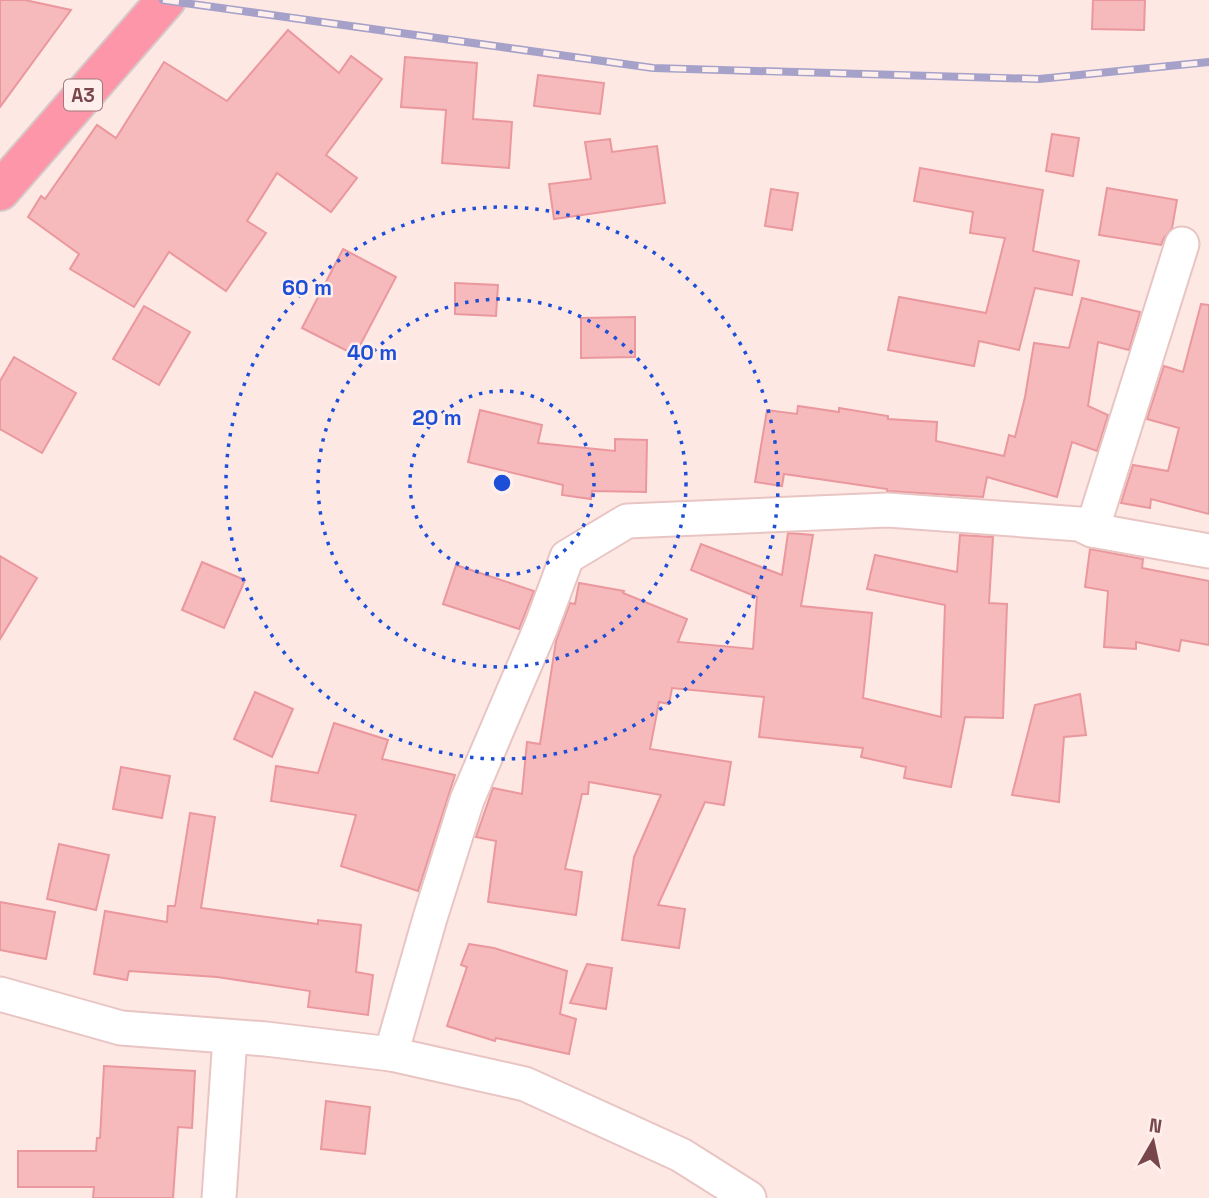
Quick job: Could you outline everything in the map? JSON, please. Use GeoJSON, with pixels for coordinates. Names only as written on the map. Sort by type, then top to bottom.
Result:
{"type":"FeatureCollection","features":[{"type":"Feature","properties":{"kind":"highway","name":"A3"},"geometry":{"type":"LineString","coordinates":[[0,191],[166,0]]}},
{"type":"Feature","properties":{"kind":"street"},"geometry":{"type":"LineString","coordinates":[[1092,530],[1182,244]]}},
{"type":"Feature","properties":{"kind":"street"},"geometry":{"type":"LineString","coordinates":[[391,1054],[467,800],[541,626],[567,557],[626,521],[888,510],[1079,524],[1092,530],[1209,551]]}},
{"type":"Feature","properties":{"kind":"street"},"geometry":{"type":"LineString","coordinates":[[0,994],[121,1028],[391,1054],[525,1084],[681,1155],[749,1198]]}},
{"type":"Feature","properties":{"kind":"street"},"geometry":{"type":"LineString","coordinates":[[219,1198],[230,1037]]}},
{"type":"Feature","properties":{"kind":"building"},"geometry":{"type":"Polygon","coordinates":[[[0,0],[25,0],[71,10],[0,107],[0,0]]]}},
{"type":"Feature","properties":{"kind":"building"},"geometry":{"type":"Polygon","coordinates":[[[1093,0],[1145,0],[1144,30],[1092,29],[1093,0]]]}},
{"type":"Feature","properties":{"kind":"building"},"geometry":{"type":"Polygon","coordinates":[[[288,30],[339,73],[351,56],[382,79],[326,155],[357,178],[331,212],[277,173],[247,221],[266,233],[226,291],[169,252],[134,307],[70,269],[79,254],[28,217],[41,196],[45,199],[97,125],[116,138],[164,62],[227,101],[288,30]]]}},
{"type":"Feature","properties":{"kind":"building"},"geometry":{"type":"Polygon","coordinates":[[[405,57],[477,63],[473,119],[512,122],[509,168],[442,163],[446,110],[401,107],[405,57]]]}},
{"type":"Feature","properties":{"kind":"building"},"geometry":{"type":"Polygon","coordinates":[[[538,75],[604,83],[600,114],[534,106],[538,75]]]}},
{"type":"Feature","properties":{"kind":"building"},"geometry":{"type":"Polygon","coordinates":[[[1052,134],[1079,138],[1073,176],[1046,171],[1052,134]]]}},
{"type":"Feature","properties":{"kind":"building"},"geometry":{"type":"Polygon","coordinates":[[[610,139],[612,152],[657,146],[665,203],[554,219],[549,184],[591,179],[585,142],[610,139]]]}},
{"type":"Feature","properties":{"kind":"building"},"geometry":{"type":"Polygon","coordinates":[[[920,168],[1043,190],[1033,251],[1079,261],[1072,295],[1035,288],[1019,350],[979,341],[974,366],[888,350],[899,297],[986,313],[1005,238],[970,233],[973,212],[914,201],[920,168]]]}},
{"type":"Feature","properties":{"kind":"building"},"geometry":{"type":"Polygon","coordinates":[[[1107,188],[1177,200],[1172,228],[1161,245],[1099,235],[1107,188]]]}},
{"type":"Feature","properties":{"kind":"building"},"geometry":{"type":"Polygon","coordinates":[[[771,189],[798,193],[792,230],[765,226],[771,189]]]}},
{"type":"Feature","properties":{"kind":"building"},"geometry":{"type":"Polygon","coordinates":[[[343,249],[396,277],[355,355],[302,328],[343,249]]]}},
{"type":"Feature","properties":{"kind":"building"},"geometry":{"type":"Polygon","coordinates":[[[455,283],[498,285],[496,316],[455,314],[455,283]]]}},
{"type":"Feature","properties":{"kind":"building"},"geometry":{"type":"Polygon","coordinates":[[[1082,298],[1140,312],[1129,350],[1098,342],[1088,406],[1108,415],[1097,451],[1072,442],[1057,497],[987,477],[983,497],[887,491],[784,474],[782,486],[755,482],[767,410],[797,414],[798,406],[839,412],[839,408],[888,416],[888,419],[937,422],[936,441],[1004,456],[1009,435],[1015,437],[1034,343],[1069,348],[1082,298]]]}},
{"type":"Feature","properties":{"kind":"building"},"geometry":{"type":"Polygon","coordinates":[[[1201,304],[1209,305],[1209,514],[1151,499],[1150,508],[1121,503],[1133,465],[1168,471],[1179,428],[1147,419],[1164,366],[1183,372],[1201,304]]]}},
{"type":"Feature","properties":{"kind":"building"},"geometry":{"type":"Polygon","coordinates":[[[144,306],[190,332],[159,385],[113,359],[144,306]]]}},
{"type":"Feature","properties":{"kind":"building"},"geometry":{"type":"Polygon","coordinates":[[[635,317],[635,357],[581,358],[581,318],[635,317]]]}},
{"type":"Feature","properties":{"kind":"building"},"geometry":{"type":"Polygon","coordinates":[[[14,357],[76,393],[42,453],[0,429],[0,381],[14,357]]]}},
{"type":"Feature","properties":{"kind":"building"},"geometry":{"type":"Polygon","coordinates":[[[480,410],[542,425],[538,443],[615,451],[615,439],[647,440],[646,492],[592,491],[591,499],[562,495],[563,485],[468,462],[480,410]]]}},
{"type":"Feature","properties":{"kind":"building"},"geometry":{"type":"Polygon","coordinates":[[[788,533],[813,535],[801,606],[872,613],[863,698],[941,717],[945,605],[867,589],[875,555],[957,572],[960,535],[993,537],[989,603],[1007,604],[1003,718],[965,717],[951,787],[904,778],[906,767],[861,757],[863,748],[759,737],[764,697],[672,688],[669,704],[659,702],[650,749],[731,762],[724,805],[705,802],[658,905],[685,909],[679,948],[622,940],[634,857],[661,795],[589,782],[588,794],[582,794],[565,869],[582,872],[576,915],[488,902],[496,841],[476,837],[493,788],[522,794],[527,742],[540,744],[556,641],[570,603],[575,604],[579,583],[624,591],[623,593],[687,619],[678,642],[753,649],[757,597],[691,570],[701,544],[782,575],[788,533]]]}},
{"type":"Feature","properties":{"kind":"building"},"geometry":{"type":"Polygon","coordinates":[[[1090,549],[1143,559],[1142,568],[1209,581],[1209,645],[1181,640],[1179,651],[1136,642],[1136,649],[1104,647],[1108,591],[1085,587],[1090,549]]]}},
{"type":"Feature","properties":{"kind":"building"},"geometry":{"type":"Polygon","coordinates":[[[0,556],[37,578],[0,639],[0,556]]]}},
{"type":"Feature","properties":{"kind":"building"},"geometry":{"type":"Polygon","coordinates":[[[202,562],[245,580],[224,628],[182,610],[202,562]]]}},
{"type":"Feature","properties":{"kind":"building"},"geometry":{"type":"Polygon","coordinates":[[[456,565],[534,591],[519,629],[443,604],[456,565]]]}},
{"type":"Feature","properties":{"kind":"building"},"geometry":{"type":"Polygon","coordinates":[[[255,692],[293,709],[272,757],[234,739],[255,692]]]}},
{"type":"Feature","properties":{"kind":"building"},"geometry":{"type":"Polygon","coordinates":[[[1080,694],[1086,735],[1064,737],[1059,802],[1012,795],[1035,705],[1080,694]]]}},
{"type":"Feature","properties":{"kind":"building"},"geometry":{"type":"Polygon","coordinates":[[[334,723],[388,740],[382,759],[455,775],[418,891],[341,866],[356,815],[271,801],[276,766],[318,773],[334,723]]]}},
{"type":"Feature","properties":{"kind":"building"},"geometry":{"type":"Polygon","coordinates":[[[121,767],[170,776],[162,818],[113,809],[121,767]]]}},
{"type":"Feature","properties":{"kind":"building"},"geometry":{"type":"Polygon","coordinates":[[[190,813],[215,817],[201,908],[318,924],[318,920],[361,925],[356,972],[373,975],[368,1015],[308,1007],[310,991],[217,977],[129,971],[127,980],[94,974],[105,911],[167,922],[168,906],[175,906],[190,813]]]}},
{"type":"Feature","properties":{"kind":"building"},"geometry":{"type":"Polygon","coordinates":[[[59,844],[109,855],[96,910],[47,899],[59,844]]]}},
{"type":"Feature","properties":{"kind":"building"},"geometry":{"type":"Polygon","coordinates":[[[0,902],[55,912],[46,959],[0,950],[0,902]]]}},
{"type":"Feature","properties":{"kind":"building"},"geometry":{"type":"Polygon","coordinates":[[[469,944],[494,948],[567,971],[560,1014],[576,1019],[569,1054],[496,1038],[495,1041],[447,1026],[467,967],[461,965],[469,944]]]}},
{"type":"Feature","properties":{"kind":"building"},"geometry":{"type":"Polygon","coordinates":[[[587,964],[612,968],[606,1009],[570,1003],[587,964]]]}},
{"type":"Feature","properties":{"kind":"building"},"geometry":{"type":"Polygon","coordinates":[[[104,1066],[195,1071],[192,1128],[178,1127],[173,1198],[93,1198],[94,1187],[18,1187],[18,1151],[96,1151],[97,1138],[100,1138],[104,1066]]]}},
{"type":"Feature","properties":{"kind":"building"},"geometry":{"type":"Polygon","coordinates":[[[326,1101],[370,1107],[365,1154],[321,1149],[326,1101]]]}},
{"type":"Feature","properties":{"kind":"railway"},"geometry":{"type":"LineString","coordinates":[[163,0],[653,68],[1039,79],[1209,62]]}}]}
